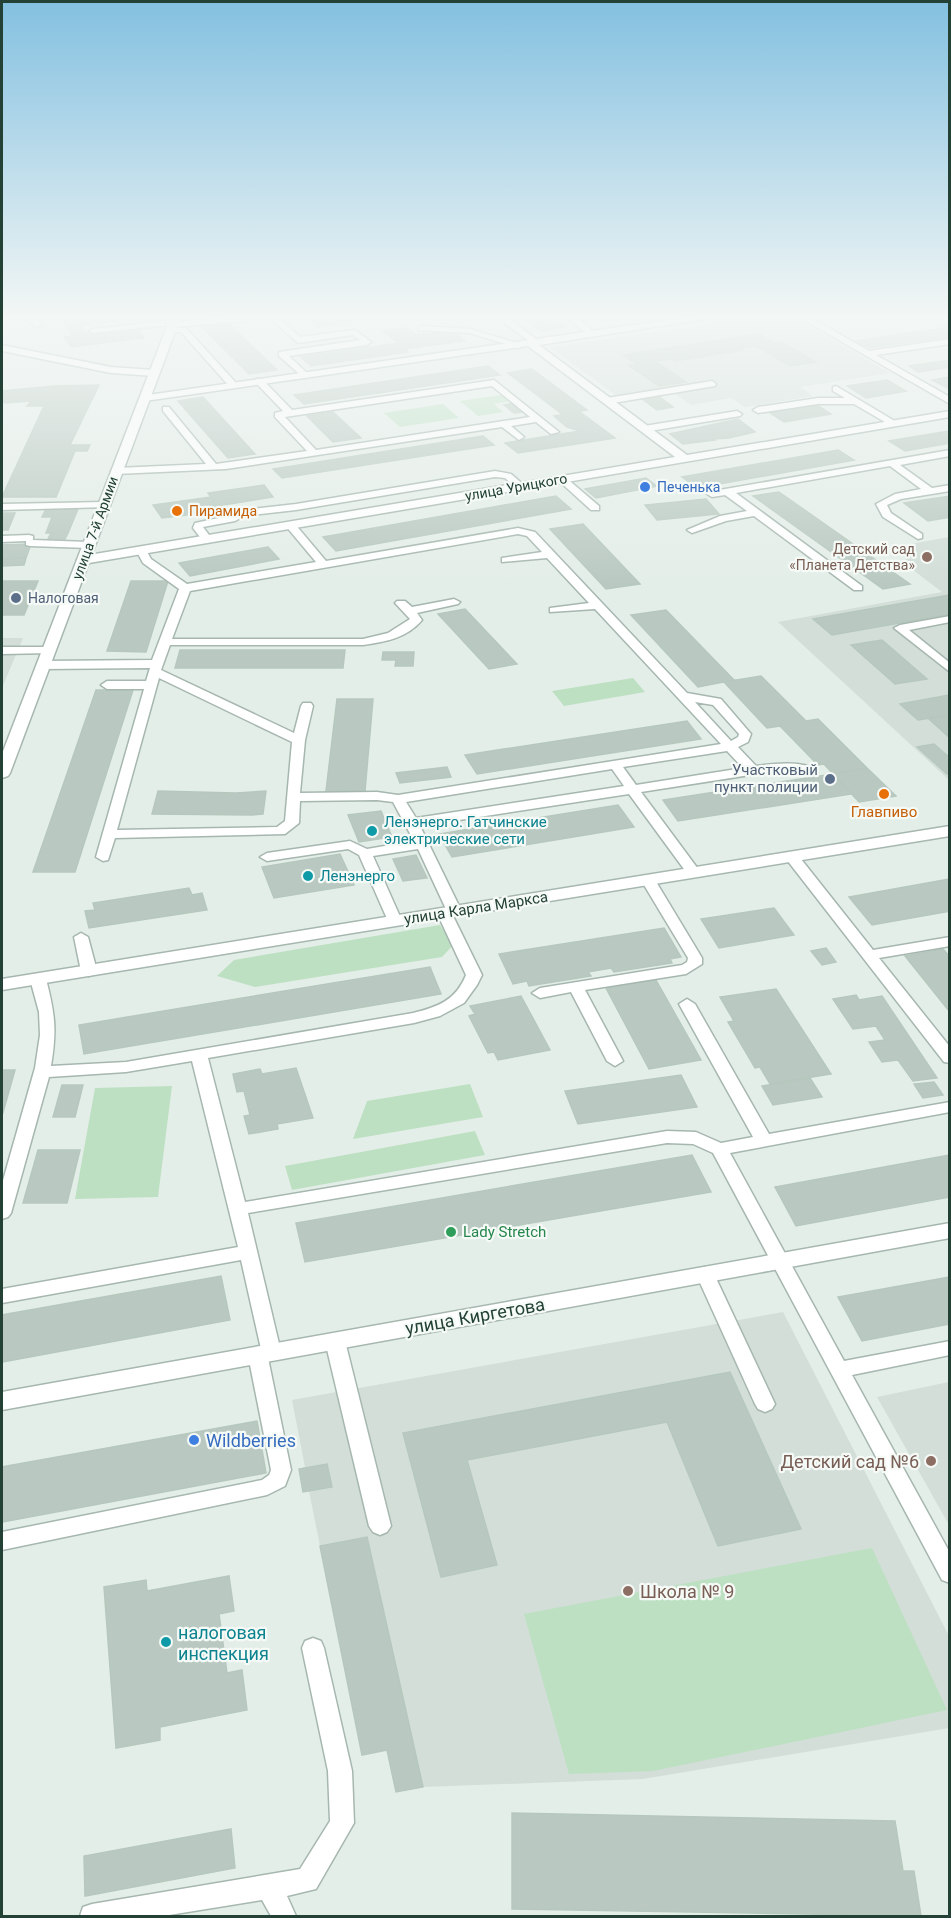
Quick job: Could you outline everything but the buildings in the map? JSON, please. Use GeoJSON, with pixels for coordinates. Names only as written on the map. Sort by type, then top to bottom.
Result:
{"type":"FeatureCollection","features":[{"type":"Feature","properties":{"kind":"street","name":"улица 7-й Армии"},"geometry":{"type":"LineString","coordinates":[[2,773],[143,406]]}},
{"type":"Feature","properties":{"kind":"street"},"geometry":{"type":"LineString","coordinates":[[613,406],[684,458]]}},
{"type":"Feature","properties":{"kind":"street","name":"улица Урицкого"},"geometry":{"type":"LineString","coordinates":[[83,560],[950,414]]}},
{"type":"Feature","properties":{"kind":"street","name":"улица Карла Маркса"},"geometry":{"type":"LineString","coordinates":[[2,985],[950,831]]}},
{"type":"Feature","properties":{"kind":"street","name":"улица Киргетова"},"geometry":{"type":"LineString","coordinates":[[2,1401],[950,1230]]}},
{"type":"Feature","properties":{"kind":"lane"},"geometry":{"type":"LineString","coordinates":[[283,406],[290,413]]}},
{"type":"Feature","properties":{"kind":"lane"},"geometry":{"type":"LineString","coordinates":[[314,453],[278,414],[341,406]]}},
{"type":"Feature","properties":{"kind":"lane"},"geometry":{"type":"LineString","coordinates":[[521,406],[554,432]]}},
{"type":"Feature","properties":{"kind":"lane"},"geometry":{"type":"LineString","coordinates":[[758,410],[788,406]]}},
{"type":"Feature","properties":{"kind":"lane"},"geometry":{"type":"LineString","coordinates":[[864,406],[893,423]]}},
{"type":"Feature","properties":{"kind":"lane"},"geometry":{"type":"LineString","coordinates":[[166,409],[214,467]]}},
{"type":"Feature","properties":{"kind":"lane"},"geometry":{"type":"LineString","coordinates":[[644,429],[736,414]]}},
{"type":"Feature","properties":{"kind":"lane"},"geometry":{"type":"LineString","coordinates":[[116,471],[214,467],[537,419]]}},
{"type":"Feature","properties":{"kind":"lane"},"geometry":{"type":"LineString","coordinates":[[504,424],[519,437]]}},
{"type":"Feature","properties":{"kind":"lane"},"geometry":{"type":"LineString","coordinates":[[712,494],[950,453]]}},
{"type":"Feature","properties":{"kind":"lane"},"geometry":{"type":"LineString","coordinates":[[890,462],[930,491]]}},
{"type":"Feature","properties":{"kind":"lane"},"geometry":{"type":"LineString","coordinates":[[207,539],[198,528],[204,523],[231,519],[242,513],[296,507],[495,474],[508,476],[520,486]]}},
{"type":"Feature","properties":{"kind":"lane"},"geometry":{"type":"LineString","coordinates":[[562,479],[595,508]]}},
{"type":"Feature","properties":{"kind":"lane"},"geometry":{"type":"LineString","coordinates":[[918,536],[887,515],[881,504],[898,496],[950,488]]}},
{"type":"Feature","properties":{"kind":"lane"},"geometry":{"type":"LineString","coordinates":[[728,492],[858,588]]}},
{"type":"Feature","properties":{"kind":"lane"},"geometry":{"type":"LineString","coordinates":[[2,507],[104,505]]}},
{"type":"Feature","properties":{"kind":"lane"},"geometry":{"type":"LineString","coordinates":[[296,507],[309,522]]}},
{"type":"Feature","properties":{"kind":"lane"},"geometry":{"type":"LineString","coordinates":[[692,530],[724,518],[757,513]]}},
{"type":"Feature","properties":{"kind":"lane"},"geometry":{"type":"LineString","coordinates":[[290,525],[324,565]]}},
{"type":"Feature","properties":{"kind":"lane"},"geometry":{"type":"LineString","coordinates":[[141,550],[147,561],[185,588],[518,531],[531,534],[752,770]]}},
{"type":"Feature","properties":{"kind":"lane"},"geometry":{"type":"LineString","coordinates":[[2,539],[89,545]]}},
{"type":"Feature","properties":{"kind":"lane"},"geometry":{"type":"LineString","coordinates":[[506,560],[550,554]]}},
{"type":"Feature","properties":{"kind":"lane"},"geometry":{"type":"LineString","coordinates":[[103,857],[156,668],[185,588]]}},
{"type":"Feature","properties":{"kind":"lane"},"geometry":{"type":"LineString","coordinates":[[165,642],[363,642],[395,635],[409,627],[416,620],[406,607],[454,602]]}},
{"type":"Feature","properties":{"kind":"lane"},"geometry":{"type":"LineString","coordinates":[[554,610],[597,605]]}},
{"type":"Feature","properties":{"kind":"lane"},"geometry":{"type":"LineString","coordinates":[[950,619],[900,628],[950,669]]}},
{"type":"Feature","properties":{"kind":"lane"},"geometry":{"type":"LineString","coordinates":[[2,651],[48,651]]}},
{"type":"Feature","properties":{"kind":"lane"},"geometry":{"type":"LineString","coordinates":[[43,665],[156,668],[299,740]]}},
{"type":"Feature","properties":{"kind":"lane"},"geometry":{"type":"LineString","coordinates":[[107,685],[151,685]]}},
{"type":"Feature","properties":{"kind":"lane"},"geometry":{"type":"LineString","coordinates":[[293,797],[376,796],[398,799],[729,747],[744,739],[745,734],[717,702],[681,696]]}},
{"type":"Feature","properties":{"kind":"lane"},"geometry":{"type":"LineString","coordinates":[[109,834],[280,831],[292,823],[299,740],[308,706]]}},
{"type":"Feature","properties":{"kind":"lane"},"geometry":{"type":"LineString","coordinates":[[615,765],[694,873]]}},
{"type":"Feature","properties":{"kind":"lane"},"geometry":{"type":"LineString","coordinates":[[412,823],[752,770],[776,767],[809,770]]}},
{"type":"Feature","properties":{"kind":"lane"},"geometry":{"type":"LineString","coordinates":[[42,1072],[126,1067],[414,1018],[437,1012],[455,1003],[469,991],[474,975],[422,844],[398,799]]}},
{"type":"Feature","properties":{"kind":"lane"},"geometry":{"type":"LineString","coordinates":[[267,857],[350,845],[365,853],[422,844]]}},
{"type":"Feature","properties":{"kind":"lane"},"geometry":{"type":"LineString","coordinates":[[365,853],[395,921]]}},
{"type":"Feature","properties":{"kind":"lane"},"geometry":{"type":"LineString","coordinates":[[792,857],[950,1058]]}},
{"type":"Feature","properties":{"kind":"lane"},"geometry":{"type":"LineString","coordinates":[[540,993],[686,969],[694,964],[695,957],[648,880]]}},
{"type":"Feature","properties":{"kind":"lane"},"geometry":{"type":"LineString","coordinates":[[81,937],[89,971]]}},
{"type":"Feature","properties":{"kind":"lane"},"geometry":{"type":"LineString","coordinates":[[868,956],[950,941]]}},
{"type":"Feature","properties":{"kind":"lane"},"geometry":{"type":"LineString","coordinates":[[2,1213],[42,1072],[48,1035],[47,1012],[38,979]]}},
{"type":"Feature","properties":{"kind":"lane"},"geometry":{"type":"LineString","coordinates":[[576,987],[615,1061]]}},
{"type":"Feature","properties":{"kind":"lane"},"geometry":{"type":"LineString","coordinates":[[687,1004],[764,1141]]}},
{"type":"Feature","properties":{"kind":"lane"},"geometry":{"type":"LineString","coordinates":[[2,1541],[267,1487],[278,1480],[281,1470],[248,1252],[199,1054]]}},
{"type":"Feature","properties":{"kind":"lane"},"geometry":{"type":"LineString","coordinates":[[238,1209],[667,1137],[696,1138],[719,1149],[950,1107]]}},
{"type":"Feature","properties":{"kind":"lane"},"geometry":{"type":"LineString","coordinates":[[719,1149],[950,1574]]}},
{"type":"Feature","properties":{"kind":"lane"},"geometry":{"type":"LineString","coordinates":[[2,1296],[248,1252]]}},
{"type":"Feature","properties":{"kind":"lane"},"geometry":{"type":"LineString","coordinates":[[705,1274],[765,1404]]}},
{"type":"Feature","properties":{"kind":"lane"},"geometry":{"type":"LineString","coordinates":[[335,1341],[380,1526]]}},
{"type":"Feature","properties":{"kind":"lane"},"geometry":{"type":"LineString","coordinates":[[838,1370],[950,1348]]}},
{"type":"Feature","properties":{"kind":"lane"},"geometry":{"type":"LineString","coordinates":[[92,1917],[307,1880],[342,1823],[340,1771],[313,1648]]}},
{"type":"Feature","properties":{"kind":"lane"},"geometry":{"type":"LineString","coordinates":[[268,1886],[284,1917]]}},
{"type":"Feature","properties":{"kind":"shaded area"},"geometry":{"type":"Polygon","coordinates":[[[949,537],[949,780],[778,622],[942,592],[909,567],[900,546],[949,537]]]}},
{"type":"Feature","properties":{"kind":"shaded area"},"geometry":{"type":"Polygon","coordinates":[[[2,638],[23,638],[2,688],[2,638]]]}},
{"type":"Feature","properties":{"kind":"shaded area","name":"Школа № 9"},"geometry":{"type":"Polygon","coordinates":[[[783,1312],[949,1636],[949,1728],[643,1779],[423,1787],[396,1792],[387,1750],[362,1755],[309,1491],[303,1492],[299,1469],[305,1467],[292,1400],[783,1312]]]}},
{"type":"Feature","properties":{"kind":"shaded area","name":"Детский сад №6"},"geometry":{"type":"Polygon","coordinates":[[[950,1382],[949,1525],[877,1397],[950,1382]]]}},
{"type":"Feature","properties":{"kind":"green space"},"geometry":{"type":"Polygon","coordinates":[[[445,406],[459,418],[400,427],[384,413],[445,406]]]}},
{"type":"Feature","properties":{"kind":"green space"},"geometry":{"type":"Polygon","coordinates":[[[465,406],[496,406],[503,412],[478,416],[465,406]]]}},
{"type":"Feature","properties":{"kind":"green space"},"geometry":{"type":"Polygon","coordinates":[[[633,678],[645,692],[564,706],[552,691],[633,678]]]}},
{"type":"Feature","properties":{"kind":"green space"},"geometry":{"type":"Polygon","coordinates":[[[440,925],[453,945],[442,957],[255,987],[217,976],[234,960],[440,925]]]}},
{"type":"Feature","properties":{"kind":"green space"},"geometry":{"type":"Polygon","coordinates":[[[470,1084],[483,1117],[353,1139],[367,1101],[470,1084]]]}},
{"type":"Feature","properties":{"kind":"green space"},"geometry":{"type":"Polygon","coordinates":[[[172,1086],[158,1197],[75,1199],[95,1088],[172,1086]]]}},
{"type":"Feature","properties":{"kind":"green space"},"geometry":{"type":"Polygon","coordinates":[[[475,1131],[485,1155],[292,1190],[285,1166],[475,1131]]]}},
{"type":"Feature","properties":{"kind":"green space"},"geometry":{"type":"Polygon","coordinates":[[[872,1548],[947,1710],[653,1771],[569,1774],[524,1614],[872,1548]]]}},
{"type":"Feature","properties":{"kind":"place","name":"Печенька"},"geometry":{"type":"Point","coordinates":[645,487]}},
{"type":"Feature","properties":{"kind":"place","name":"Пирамида"},"geometry":{"type":"Point","coordinates":[177,511]}},
{"type":"Feature","properties":{"kind":"place","name":"Детский сад «Планета Детства»"},"geometry":{"type":"Point","coordinates":[927,557]}},
{"type":"Feature","properties":{"kind":"place","name":"Налоговая"},"geometry":{"type":"Point","coordinates":[16,598]}},
{"type":"Feature","properties":{"kind":"place","name":"Участковый пункт полиции"},"geometry":{"type":"Point","coordinates":[830,779]}},
{"type":"Feature","properties":{"kind":"place","name":"Главпиво"},"geometry":{"type":"Point","coordinates":[884,794]}},
{"type":"Feature","properties":{"kind":"place","name":"Ленэнерго. Гатчинские электрические сети"},"geometry":{"type":"Point","coordinates":[372,831]}},
{"type":"Feature","properties":{"kind":"place","name":"Ленэнерго"},"geometry":{"type":"Point","coordinates":[308,876]}},
{"type":"Feature","properties":{"kind":"place","name":"Lady Stretch"},"geometry":{"type":"Point","coordinates":[451,1232]}},
{"type":"Feature","properties":{"kind":"place","name":"Wildberries"},"geometry":{"type":"Point","coordinates":[194,1440]}},
{"type":"Feature","properties":{"kind":"place","name":"Детский сад №6"},"geometry":{"type":"Point","coordinates":[931,1461]}},
{"type":"Feature","properties":{"kind":"place","name":"Школа № 9"},"geometry":{"type":"Point","coordinates":[628,1591]}},
{"type":"Feature","properties":{"kind":"place","name":"налоговая инспекция"},"geometry":{"type":"Point","coordinates":[166,1642]}}]}
